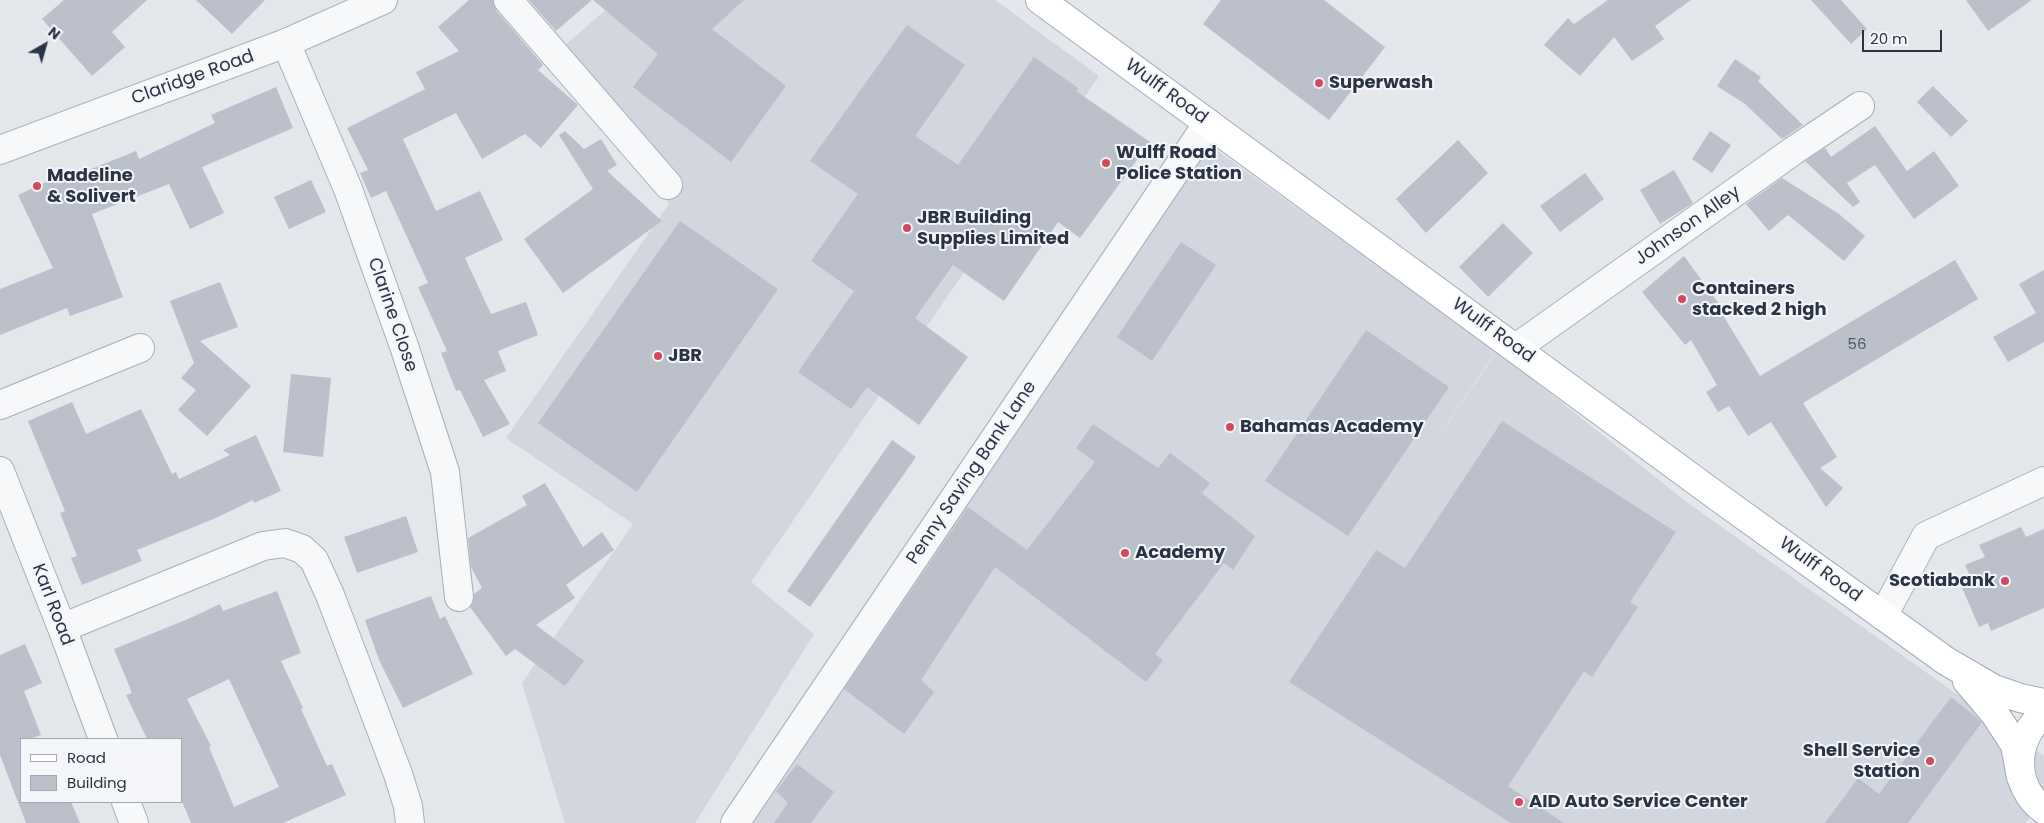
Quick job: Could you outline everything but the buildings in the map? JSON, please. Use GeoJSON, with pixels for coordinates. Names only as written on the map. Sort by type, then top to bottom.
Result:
{"type":"FeatureCollection","features":[{"type":"Feature","properties":{"kind":"main road","name":"Wulff Road"},"geometry":{"type":"LineString","coordinates":[[1040,0],[1946,661],[1994,689],[2020,698],[2044,703]]}},
{"type":"Feature","properties":{"kind":"main road","name":"Wulff Road"},"geometry":{"type":"LineString","coordinates":[[1946,661],[1972,686],[2015,745],[2023,782]]}},
{"type":"Feature","properties":{"kind":"main road"},"geometry":{"type":"LineString","coordinates":[[2026,823],[2028,806],[2019,758],[2023,738],[2034,722],[2044,714]]}},
{"type":"Feature","properties":{"kind":"main road"},"geometry":{"type":"LineString","coordinates":[[2023,782],[2031,797],[2044,810]]}},
{"type":"Feature","properties":{"kind":"street","name":"Claridge Road"},"geometry":{"type":"LineString","coordinates":[[0,150],[286,44],[383,0]]}},
{"type":"Feature","properties":{"kind":"street"},"geometry":{"type":"LineString","coordinates":[[508,0],[668,186]]}},
{"type":"Feature","properties":{"kind":"street","name":"Clarine Close"},"geometry":{"type":"LineString","coordinates":[[286,44],[348,189],[404,346],[445,472],[459,597]]}},
{"type":"Feature","properties":{"kind":"street","name":"Johnson Alley"},"geometry":{"type":"LineString","coordinates":[[1516,348],[1793,151],[1860,106]]}},
{"type":"Feature","properties":{"kind":"street","name":"Penny Saving Bank Lane"},"geometry":{"type":"LineString","coordinates":[[735,823],[1208,123]]}},
{"type":"Feature","properties":{"kind":"street"},"geometry":{"type":"LineString","coordinates":[[0,405],[140,348]]}},
{"type":"Feature","properties":{"kind":"street","name":"Karl Road"},"geometry":{"type":"LineString","coordinates":[[0,471],[8,515],[62,628],[103,738]]}},
{"type":"Feature","properties":{"kind":"street"},"geometry":{"type":"LineString","coordinates":[[1883,616],[1926,536],[2044,482]]}},
{"type":"Feature","properties":{"kind":"street"},"geometry":{"type":"LineString","coordinates":[[62,628],[263,546],[285,543],[302,549],[314,560],[330,595],[398,774],[408,806],[410,823]]}},
{"type":"Feature","properties":{"kind":"street"},"geometry":{"type":"LineString","coordinates":[[126,803],[134,823]]}},
{"type":"Feature","properties":{"kind":"shaded area","name":"JBR"},"geometry":{"type":"Polygon","coordinates":[[[617,0],[995,0],[1099,76],[751,582],[814,634],[695,823],[565,823],[522,683],[633,524],[506,438],[669,204],[549,59],[617,0]]]}},
{"type":"Feature","properties":{"kind":"shaded area"},"geometry":{"type":"Polygon","coordinates":[[[1208,144],[1496,351],[1382,521],[1497,351],[1688,503],[2044,756],[2044,797],[2026,823],[746,823],[1208,144]]]}},
{"type":"Feature","properties":{"kind":"place","name":"Superwash"},"geometry":{"type":"Point","coordinates":[1319,83]}},
{"type":"Feature","properties":{"kind":"place","name":"Wulff Road Police Station"},"geometry":{"type":"Point","coordinates":[1106,163]}},
{"type":"Feature","properties":{"kind":"place","name":"Madeline & Solivert"},"geometry":{"type":"Point","coordinates":[37,186]}},
{"type":"Feature","properties":{"kind":"place","name":"JBR Building Supplies Limited"},"geometry":{"type":"Point","coordinates":[907,228]}},
{"type":"Feature","properties":{"kind":"place","name":"Containers stacked 2 high"},"geometry":{"type":"Point","coordinates":[1682,299]}},
{"type":"Feature","properties":{"kind":"place","name":"JBR"},"geometry":{"type":"Point","coordinates":[658,356]}},
{"type":"Feature","properties":{"kind":"place","name":"Bahamas Academy"},"geometry":{"type":"Point","coordinates":[1230,427]}},
{"type":"Feature","properties":{"kind":"place","name":"Academy"},"geometry":{"type":"Point","coordinates":[1125,553]}},
{"type":"Feature","properties":{"kind":"place","name":"Scotiabank"},"geometry":{"type":"Point","coordinates":[2005,581]}},
{"type":"Feature","properties":{"kind":"place","name":"Shell Service Station"},"geometry":{"type":"Point","coordinates":[1930,761]}},
{"type":"Feature","properties":{"kind":"place","name":"AID Auto Service Center"},"geometry":{"type":"Point","coordinates":[1519,802]}}]}
